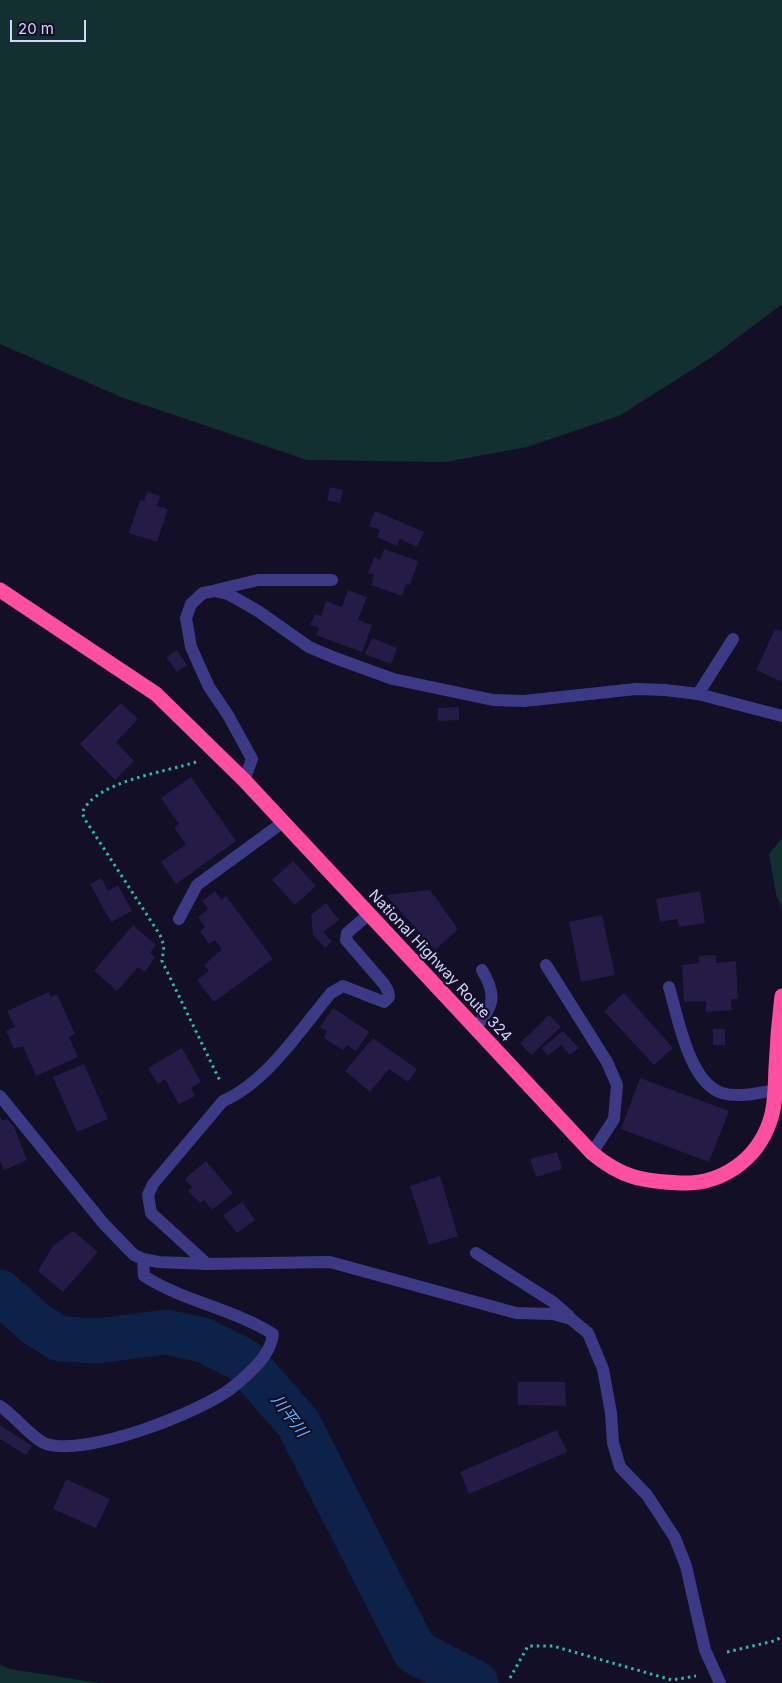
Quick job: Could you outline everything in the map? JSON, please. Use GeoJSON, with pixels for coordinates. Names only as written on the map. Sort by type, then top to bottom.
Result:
{"type":"FeatureCollection","features":[{"type":"Feature","properties":{"kind":"highway","name":"National Highway Route 324"},"geometry":{"type":"LineString","coordinates":[[0,590],[156,694],[244,780],[282,823],[592,1153],[614,1170],[636,1179],[685,1183],[715,1179],[729,1173],[753,1151],[770,1121],[775,1090],[782,996]]}},
{"type":"Feature","properties":{"kind":"street"},"geometry":{"type":"LineString","coordinates":[[244,780],[252,759],[228,715],[209,687],[187,632],[186,618],[190,604],[203,593],[258,580],[332,580]]}},
{"type":"Feature","properties":{"kind":"street"},"geometry":{"type":"LineString","coordinates":[[214,591],[228,594],[258,611],[309,647],[393,679],[493,700],[524,701],[636,689],[698,694],[782,716]]}},
{"type":"Feature","properties":{"kind":"street"},"geometry":{"type":"LineString","coordinates":[[698,694],[733,639]]}},
{"type":"Feature","properties":{"kind":"street"},"geometry":{"type":"LineString","coordinates":[[179,919],[197,885],[282,823]]}},
{"type":"Feature","properties":{"kind":"street"},"geometry":{"type":"LineString","coordinates":[[207,1264],[151,1213],[148,1194],[153,1184],[169,1164],[223,1101],[239,1094],[264,1073],[331,993],[343,986],[384,1002],[388,997],[388,991],[384,984],[346,940],[347,933],[368,915]]}},
{"type":"Feature","properties":{"kind":"street"},"geometry":{"type":"LineString","coordinates":[[546,965],[607,1062],[617,1085],[614,1119],[592,1153]]}},
{"type":"Feature","properties":{"kind":"street"},"geometry":{"type":"LineString","coordinates":[[475,1029],[489,1010],[493,996],[492,986],[482,970]]}},
{"type":"Feature","properties":{"kind":"street"},"geometry":{"type":"LineString","coordinates":[[669,987],[692,1062],[707,1085],[721,1093],[738,1095],[775,1090]]}},
{"type":"Feature","properties":{"kind":"street"},"geometry":{"type":"LineString","coordinates":[[0,1096],[103,1223],[134,1255],[143,1259],[158,1262],[207,1264],[330,1262],[516,1313],[553,1314],[571,1318]]}},
{"type":"Feature","properties":{"kind":"street"},"geometry":{"type":"LineString","coordinates":[[476,1253],[553,1302],[588,1333],[603,1369],[611,1413],[613,1443],[620,1466],[647,1495],[675,1538],[686,1566],[711,1663],[720,1683]]}},
{"type":"Feature","properties":{"kind":"street"},"geometry":{"type":"LineString","coordinates":[[0,1406],[44,1443],[67,1446],[99,1442],[138,1432],[190,1410],[232,1387],[265,1356],[272,1346],[273,1334],[250,1320],[167,1290],[144,1276],[143,1259]]}},
{"type":"Feature","properties":{"kind":"path"},"geometry":{"type":"LineString","coordinates":[[218,755],[106,790],[86,803],[82,813],[160,935],[164,946],[162,961],[220,1078],[223,1101]]}},
{"type":"Feature","properties":{"kind":"path"},"geometry":{"type":"LineString","coordinates":[[510,1678],[528,1646],[553,1646],[672,1680],[700,1675],[711,1663],[782,1637]]}},
{"type":"Feature","properties":{"kind":"green space"},"geometry":{"type":"Polygon","coordinates":[[[0,0],[782,0],[782,304],[712,357],[619,416],[527,447],[446,462],[307,460],[121,397],[0,344],[0,0]]]}},
{"type":"Feature","properties":{"kind":"green space"},"geometry":{"type":"Polygon","coordinates":[[[782,838],[782,908],[776,894],[769,854],[782,838]]]}},
{"type":"Feature","properties":{"kind":"green space"},"geometry":{"type":"Polygon","coordinates":[[[0,1665],[10,1669],[99,1683],[0,1683],[0,1665]]]}},
{"type":"Feature","properties":{"kind":"building"},"geometry":{"type":"Polygon","coordinates":[[[330,487],[343,490],[340,503],[327,500],[330,487]]]}},
{"type":"Feature","properties":{"kind":"building"},"geometry":{"type":"Polygon","coordinates":[[[147,492],[160,496],[157,506],[168,509],[157,542],[129,533],[140,500],[144,501],[147,492]]]}},
{"type":"Feature","properties":{"kind":"building"},"geometry":{"type":"Polygon","coordinates":[[[375,511],[424,532],[417,547],[400,539],[397,546],[377,537],[380,530],[369,526],[375,511]]]}},
{"type":"Feature","properties":{"kind":"building"},"geometry":{"type":"Polygon","coordinates":[[[384,549],[418,561],[410,585],[406,584],[402,596],[371,585],[374,575],[368,573],[374,557],[380,560],[384,549]]]}},
{"type":"Feature","properties":{"kind":"building"},"geometry":{"type":"Polygon","coordinates":[[[348,590],[367,597],[358,620],[372,625],[362,652],[316,635],[319,628],[310,625],[315,614],[321,616],[326,601],[342,607],[348,590]]]}},
{"type":"Feature","properties":{"kind":"building"},"geometry":{"type":"Polygon","coordinates":[[[775,629],[782,632],[782,682],[756,670],[775,629]]]}},
{"type":"Feature","properties":{"kind":"building"},"geometry":{"type":"Polygon","coordinates":[[[372,638],[397,648],[391,664],[365,654],[372,638]]]}},
{"type":"Feature","properties":{"kind":"building"},"geometry":{"type":"Polygon","coordinates":[[[177,650],[187,665],[177,672],[166,657],[177,650]]]}},
{"type":"Feature","properties":{"kind":"building"},"geometry":{"type":"Polygon","coordinates":[[[121,703],[138,719],[116,742],[134,761],[115,780],[80,744],[121,703]]]}},
{"type":"Feature","properties":{"kind":"building"},"geometry":{"type":"Polygon","coordinates":[[[459,707],[459,720],[438,721],[438,708],[459,707]]]}},
{"type":"Feature","properties":{"kind":"building"},"geometry":{"type":"Polygon","coordinates":[[[191,777],[236,841],[176,884],[161,862],[186,844],[174,828],[179,824],[161,798],[191,777]]]}},
{"type":"Feature","properties":{"kind":"building"},"geometry":{"type":"Polygon","coordinates":[[[293,861],[316,886],[295,905],[272,880],[293,861]]]}},
{"type":"Feature","properties":{"kind":"building"},"geometry":{"type":"Polygon","coordinates":[[[101,878],[108,891],[118,885],[132,911],[111,922],[90,884],[101,878]]]}},
{"type":"Feature","properties":{"kind":"building"},"geometry":{"type":"Polygon","coordinates":[[[430,890],[458,929],[435,950],[386,895],[430,890]]]}},
{"type":"Feature","properties":{"kind":"building"},"geometry":{"type":"Polygon","coordinates":[[[215,891],[221,900],[226,896],[273,959],[214,1002],[197,980],[209,971],[204,965],[222,949],[215,940],[209,944],[200,931],[205,927],[198,917],[208,909],[202,901],[215,891]]]}},
{"type":"Feature","properties":{"kind":"building"},"geometry":{"type":"Polygon","coordinates":[[[700,891],[705,923],[679,927],[677,919],[660,922],[656,899],[700,891]]]}},
{"type":"Feature","properties":{"kind":"building"},"geometry":{"type":"Polygon","coordinates":[[[326,903],[339,920],[323,932],[332,941],[325,948],[313,935],[311,915],[326,903]]]}},
{"type":"Feature","properties":{"kind":"building"},"geometry":{"type":"Polygon","coordinates":[[[602,915],[615,975],[581,982],[569,922],[602,915]]]}},
{"type":"Feature","properties":{"kind":"building"},"geometry":{"type":"Polygon","coordinates":[[[133,925],[156,945],[150,953],[155,957],[145,972],[138,967],[117,991],[94,971],[133,925]]]}},
{"type":"Feature","properties":{"kind":"building"},"geometry":{"type":"Polygon","coordinates":[[[716,955],[716,963],[736,961],[738,999],[731,999],[732,1010],[706,1012],[706,1001],[684,1002],[682,965],[699,963],[699,956],[716,955]]]}},
{"type":"Feature","properties":{"kind":"building"},"geometry":{"type":"Polygon","coordinates":[[[49,992],[51,997],[57,994],[75,1034],[69,1037],[78,1057],[36,1076],[23,1046],[14,1049],[6,1031],[15,1027],[7,1011],[49,992]]]}},
{"type":"Feature","properties":{"kind":"building"},"geometry":{"type":"Polygon","coordinates":[[[624,993],[673,1048],[654,1065],[604,1011],[624,993]]]}},
{"type":"Feature","properties":{"kind":"building"},"geometry":{"type":"Polygon","coordinates":[[[333,1008],[369,1032],[356,1051],[347,1045],[343,1050],[324,1038],[327,1031],[320,1027],[333,1008]]]}},
{"type":"Feature","properties":{"kind":"building"},"geometry":{"type":"Polygon","coordinates":[[[549,1015],[561,1027],[531,1055],[520,1043],[549,1015]]]}},
{"type":"Feature","properties":{"kind":"building"},"geometry":{"type":"Polygon","coordinates":[[[713,1029],[725,1029],[725,1045],[713,1045],[713,1029]]]}},
{"type":"Feature","properties":{"kind":"building"},"geometry":{"type":"Polygon","coordinates":[[[563,1031],[579,1048],[570,1055],[561,1045],[548,1056],[542,1048],[563,1031]]]}},
{"type":"Feature","properties":{"kind":"building"},"geometry":{"type":"Polygon","coordinates":[[[373,1038],[417,1069],[408,1082],[389,1069],[370,1092],[345,1071],[373,1038]]]}},
{"type":"Feature","properties":{"kind":"building"},"geometry":{"type":"Polygon","coordinates":[[[182,1048],[201,1082],[191,1088],[195,1096],[179,1104],[165,1079],[158,1084],[148,1068],[182,1048]]]}},
{"type":"Feature","properties":{"kind":"building"},"geometry":{"type":"Polygon","coordinates":[[[84,1064],[108,1119],[77,1132],[53,1077],[84,1064]]]}},
{"type":"Feature","properties":{"kind":"building"},"geometry":{"type":"Polygon","coordinates":[[[640,1078],[729,1111],[709,1162],[621,1129],[640,1078]]]}},
{"type":"Feature","properties":{"kind":"building"},"geometry":{"type":"Polygon","coordinates":[[[0,1117],[2,1120],[8,1120],[14,1127],[27,1160],[4,1170],[0,1161],[0,1117]]]}},
{"type":"Feature","properties":{"kind":"building"},"geometry":{"type":"Polygon","coordinates":[[[557,1152],[562,1169],[536,1177],[530,1159],[557,1152]]]}},
{"type":"Feature","properties":{"kind":"building"},"geometry":{"type":"Polygon","coordinates":[[[206,1161],[233,1193],[212,1210],[204,1200],[200,1203],[188,1191],[192,1187],[185,1179],[206,1161]]]}},
{"type":"Feature","properties":{"kind":"building"},"geometry":{"type":"Polygon","coordinates":[[[440,1176],[458,1236],[429,1245],[410,1186],[440,1176]]]}},
{"type":"Feature","properties":{"kind":"building"},"geometry":{"type":"Polygon","coordinates":[[[242,1202],[255,1220],[237,1233],[223,1215],[242,1202]]]}},
{"type":"Feature","properties":{"kind":"building"},"geometry":{"type":"Polygon","coordinates":[[[73,1231],[98,1252],[63,1292],[38,1271],[53,1246],[73,1231]]]}},
{"type":"Feature","properties":{"kind":"building"},"geometry":{"type":"Polygon","coordinates":[[[518,1382],[565,1382],[566,1406],[518,1405],[518,1382]]]}},
{"type":"Feature","properties":{"kind":"building"},"geometry":{"type":"Polygon","coordinates":[[[0,1425],[32,1446],[26,1455],[0,1439],[0,1425]]]}},
{"type":"Feature","properties":{"kind":"building"},"geometry":{"type":"Polygon","coordinates":[[[557,1430],[567,1452],[469,1494],[460,1472],[557,1430]]]}},
{"type":"Feature","properties":{"kind":"building"},"geometry":{"type":"Polygon","coordinates":[[[66,1479],[110,1499],[96,1528],[53,1509],[66,1479]]]}},
{"type":"Feature","properties":{"kind":"waterway","name":"川平川"},"geometry":{"type":"LineString","coordinates":[[0,1292],[36,1324],[60,1339],[98,1341],[166,1332],[203,1340],[243,1360],[298,1423],[415,1652],[476,1683]]}}]}
